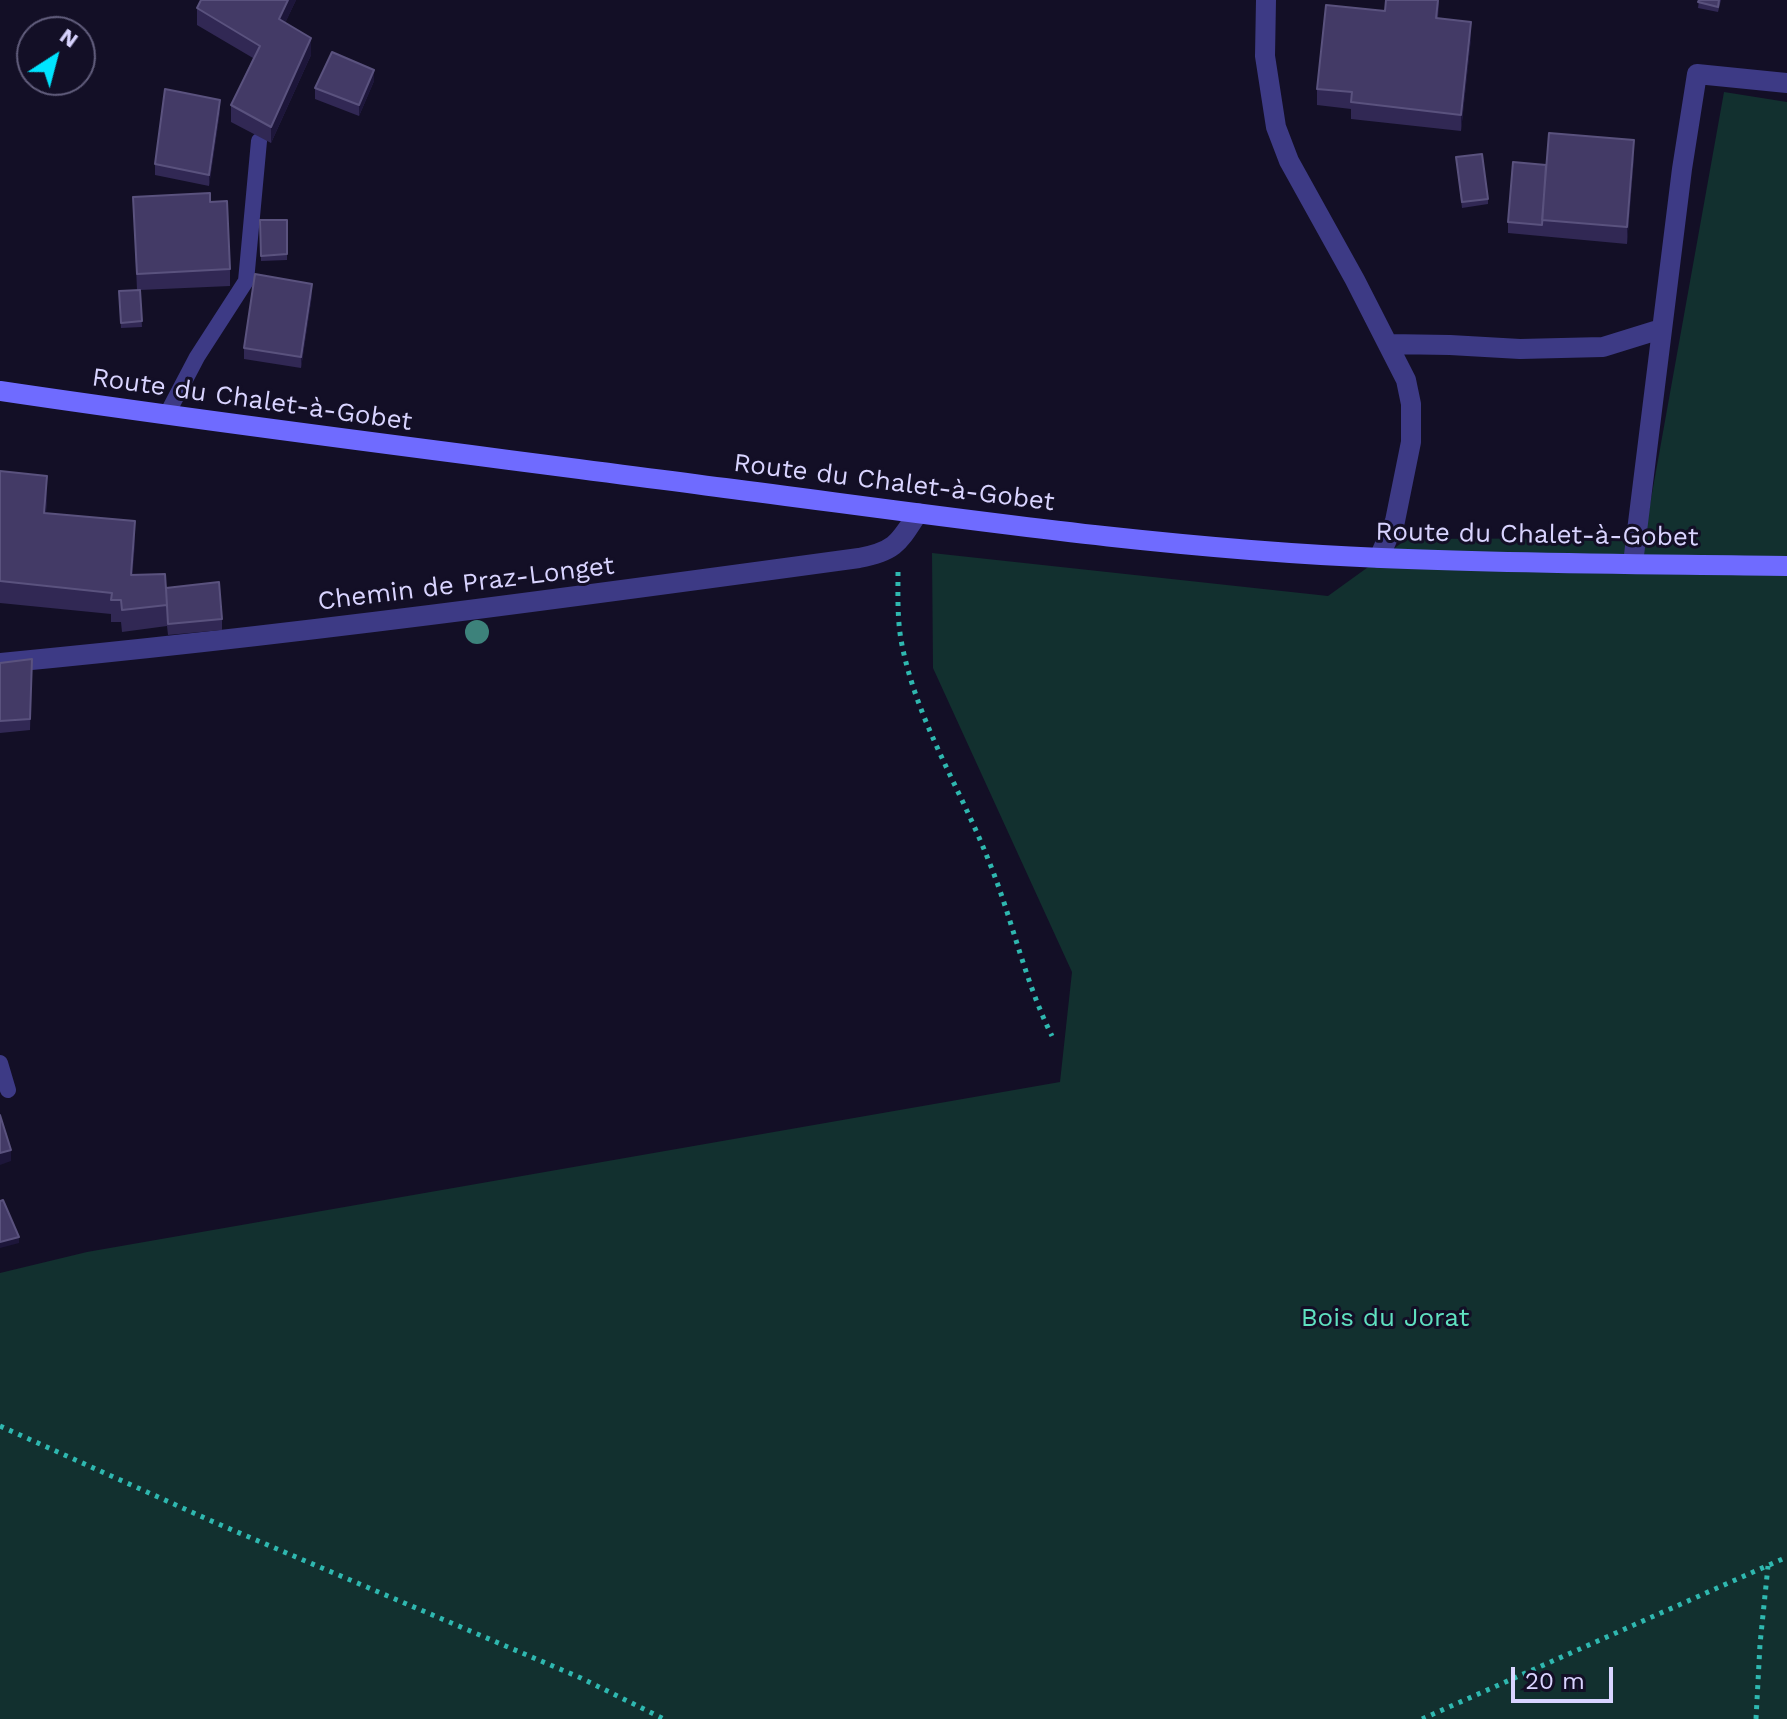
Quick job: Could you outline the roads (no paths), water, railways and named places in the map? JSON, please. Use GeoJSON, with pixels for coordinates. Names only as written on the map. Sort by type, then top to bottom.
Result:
{"type":"FeatureCollection","features":[{"type":"Feature","properties":{"kind":"main road","name":"Route du Chalet-à-Gobet"},"geometry":{"type":"LineString","coordinates":[[0,391],[166,416],[918,513],[1218,547],[1379,558],[1787,566]]}},
{"type":"Feature","properties":{"kind":"street"},"geometry":{"type":"LineString","coordinates":[[1266,0],[1265,56],[1276,127],[1289,161],[1406,380],[1411,404],[1411,442],[1395,521],[1379,558]]}},
{"type":"Feature","properties":{"kind":"street"},"geometry":{"type":"LineString","coordinates":[[1633,563],[1661,329],[1697,74],[1787,83]]}},
{"type":"Feature","properties":{"kind":"street"},"geometry":{"type":"LineString","coordinates":[[1388,344],[1520,349],[1603,347],[1661,329]]}},
{"type":"Feature","properties":{"kind":"street","name":"Chemin de Praz-Longet"},"geometry":{"type":"LineString","coordinates":[[0,663],[171,647],[859,558],[877,555],[898,543],[918,513]]}},
{"type":"Feature","properties":{"kind":"lane"},"geometry":{"type":"LineString","coordinates":[[166,416],[197,357],[246,281],[259,141]]}},
{"type":"Feature","properties":{"kind":"lane"},"geometry":{"type":"LineString","coordinates":[[0,1063],[8,1090]]}},
{"type":"Feature","properties":{"kind":"park label","name":"Bois du Jorat"},"geometry":{"type":"Point","coordinates":[1385,1318]}}]}
